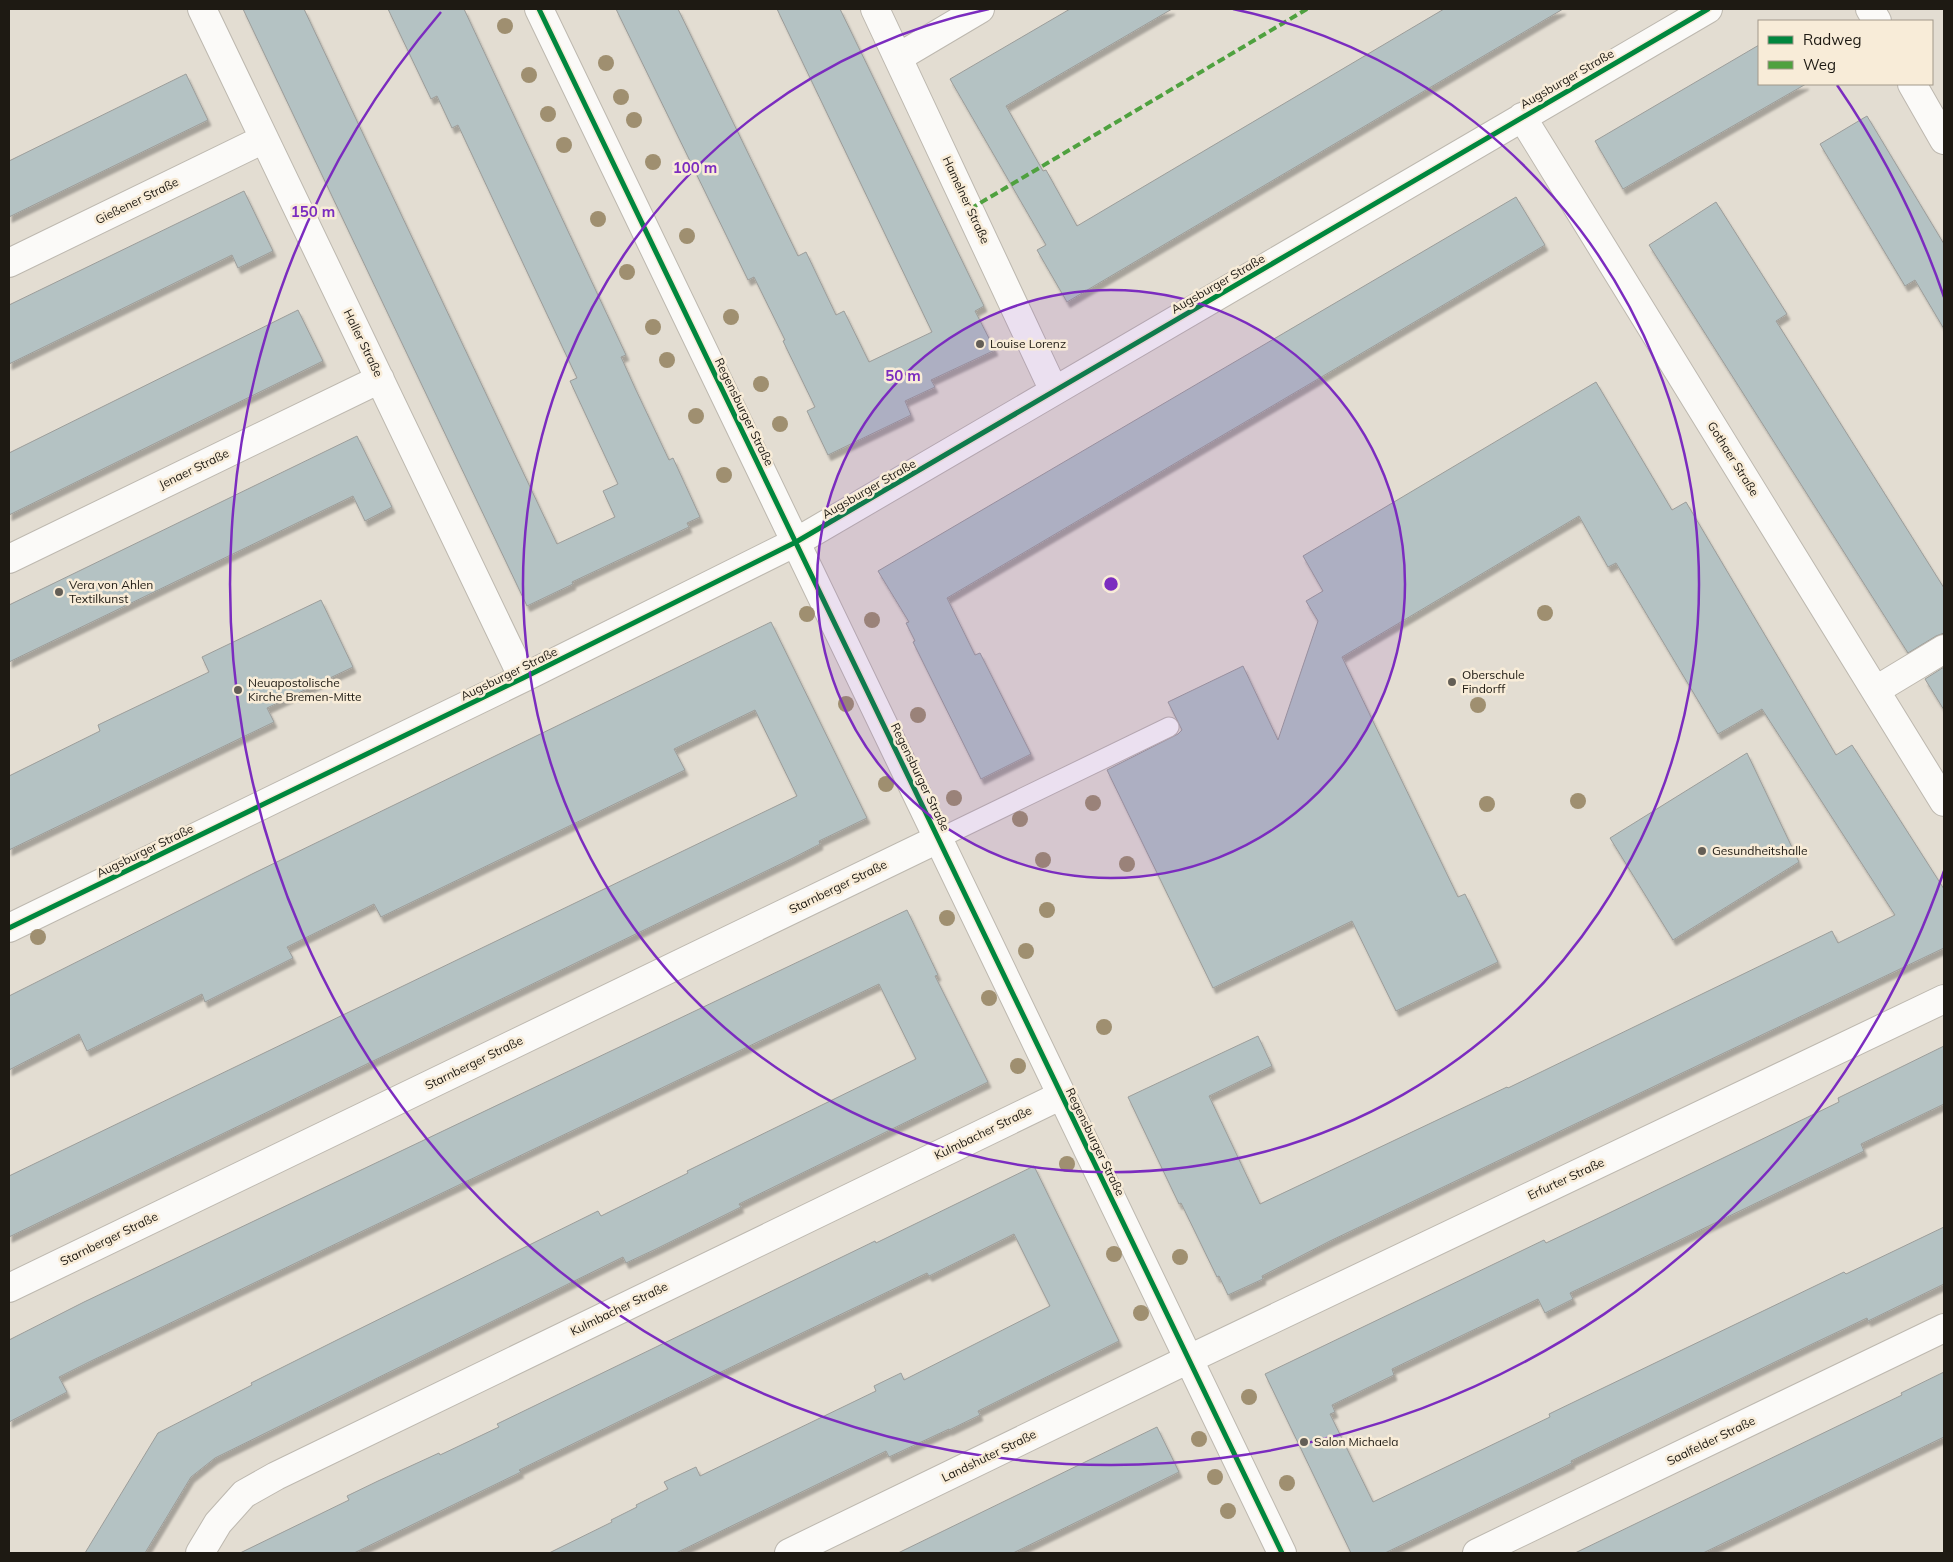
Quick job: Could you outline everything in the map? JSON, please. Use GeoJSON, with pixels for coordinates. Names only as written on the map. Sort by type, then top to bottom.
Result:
{"type":"FeatureCollection","features":[{"type":"Feature","properties":{"kind":"street","name":"Haller Straße"},"geometry":{"type":"LineString","coordinates":[[202,9],[523,678]]}},
{"type":"Feature","properties":{"kind":"street","name":"Regensburger Straße"},"geometry":{"type":"LineString","coordinates":[[539,9],[1282,1553]]}},
{"type":"Feature","properties":{"kind":"street","name":"Hamelner Straße"},"geometry":{"type":"LineString","coordinates":[[875,9],[1054,391]]}},
{"type":"Feature","properties":{"kind":"street"},"geometry":{"type":"LineString","coordinates":[[898,57],[980,9]]}},
{"type":"Feature","properties":{"kind":"street","name":"Augsburger Straße"},"geometry":{"type":"LineString","coordinates":[[9,928],[523,678],[796,542],[1708,9]]}},
{"type":"Feature","properties":{"kind":"street"},"geometry":{"type":"LineString","coordinates":[[1870,9],[1876,20]]}},
{"type":"Feature","properties":{"kind":"street"},"geometry":{"type":"LineString","coordinates":[[1913,85],[1944,140]]}},
{"type":"Feature","properties":{"kind":"street","name":"Gothaer Straße"},"geometry":{"type":"LineString","coordinates":[[1522,117],[1944,802]]}},
{"type":"Feature","properties":{"kind":"street","name":"Gießener Straße"},"geometry":{"type":"LineString","coordinates":[[9,263],[264,139]]}},
{"type":"Feature","properties":{"kind":"street","name":"Jenaer Straße"},"geometry":{"type":"LineString","coordinates":[[9,559],[380,379]]}},
{"type":"Feature","properties":{"kind":"street"},"geometry":{"type":"LineString","coordinates":[[1876,690],[1944,649]]}},
{"type":"Feature","properties":{"kind":"street","name":"Starnberger Straße"},"geometry":{"type":"LineString","coordinates":[[9,1288],[938,839]]}},
{"type":"Feature","properties":{"kind":"street","name":"Erfurter Straße"},"geometry":{"type":"LineString","coordinates":[[1189,1359],[1944,1000]]}},
{"type":"Feature","properties":{"kind":"street","name":"Kulmbacher Straße"},"geometry":{"type":"LineString","coordinates":[[200,1553],[218,1523],[244,1494],[276,1476],[1062,1095]]}},
{"type":"Feature","properties":{"kind":"street","name":"Saalfelder Straße"},"geometry":{"type":"LineString","coordinates":[[1477,1553],[1944,1328]]}},
{"type":"Feature","properties":{"kind":"street","name":"Landshuter Straße"},"geometry":{"type":"LineString","coordinates":[[789,1553],[1189,1359]]}},
{"type":"Feature","properties":{"kind":"lane"},"geometry":{"type":"LineString","coordinates":[[938,839],[1169,727]]}},
{"type":"Feature","properties":{"kind":"building"},"geometry":{"type":"Polygon","coordinates":[[[243,9],[304,9],[557,544],[615,517],[603,491],[618,484],[570,381],[577,378],[458,125],[452,128],[437,96],[431,99],[388,9],[464,9],[626,355],[621,357],[635,388],[669,460],[673,458],[700,517],[687,523],[689,527],[572,582],[573,584],[527,606],[243,9]]]}},
{"type":"Feature","properties":{"kind":"building"},"geometry":{"type":"Polygon","coordinates":[[[616,9],[678,9],[798,256],[806,252],[836,315],[844,311],[869,362],[932,332],[777,9],[840,9],[984,306],[975,311],[995,350],[931,380],[935,387],[905,401],[911,415],[828,455],[807,411],[815,407],[783,341],[785,340],[754,277],[748,280],[616,9]]]}},
{"type":"Feature","properties":{"kind":"building"},"geometry":{"type":"Polygon","coordinates":[[[1070,9],[1172,9],[1006,106],[1043,171],[1046,170],[1077,226],[1444,9],[1563,9],[1067,302],[1037,250],[1046,245],[950,79],[1070,9]]]}},
{"type":"Feature","properties":{"kind":"building"},"geometry":{"type":"Polygon","coordinates":[[[1758,46],[1758,85],[1804,85],[1623,189],[1595,141],[1758,46]]]}},
{"type":"Feature","properties":{"kind":"building"},"geometry":{"type":"Polygon","coordinates":[[[186,74],[208,120],[9,217],[9,161],[186,74]]]}},
{"type":"Feature","properties":{"kind":"building"},"geometry":{"type":"Polygon","coordinates":[[[1867,116],[1944,244],[1944,329],[1915,280],[1905,286],[1820,144],[1867,116]]]}},
{"type":"Feature","properties":{"kind":"building"},"geometry":{"type":"Polygon","coordinates":[[[244,191],[273,251],[238,268],[232,255],[9,364],[9,305],[244,191]]]}},
{"type":"Feature","properties":{"kind":"building"},"geometry":{"type":"Polygon","coordinates":[[[1516,197],[1545,245],[947,598],[975,655],[980,653],[1031,754],[981,779],[913,642],[915,641],[906,623],[909,622],[878,571],[1516,197]]]}},
{"type":"Feature","properties":{"kind":"building"},"geometry":{"type":"Polygon","coordinates":[[[1716,202],[1787,314],[1776,321],[1944,588],[1944,633],[1908,653],[1649,245],[1716,202]]]}},
{"type":"Feature","properties":{"kind":"building"},"geometry":{"type":"Polygon","coordinates":[[[298,310],[323,361],[9,515],[9,453],[298,310]]]}},
{"type":"Feature","properties":{"kind":"building"},"geometry":{"type":"Polygon","coordinates":[[[1596,382],[1672,510],[1686,502],[1836,755],[1852,745],[1944,889],[1944,948],[1330,1241],[1262,1276],[1263,1279],[1228,1295],[1219,1276],[1217,1277],[1181,1203],[1179,1204],[1128,1097],[1258,1036],[1272,1066],[1209,1096],[1260,1204],[1508,1088],[1832,931],[1838,943],[1895,915],[1762,709],[1718,734],[1616,563],[1608,567],[1579,516],[1342,657],[1458,897],[1465,894],[1498,962],[1396,1011],[1352,921],[1213,988],[1107,770],[1178,734],[1182,730],[1168,702],[1243,666],[1278,740],[1318,621],[1306,601],[1323,591],[1303,556],[1596,382]]]}},
{"type":"Feature","properties":{"kind":"building"},"geometry":{"type":"Polygon","coordinates":[[[357,436],[392,507],[365,521],[353,496],[9,662],[9,605],[357,436]]]}},
{"type":"Feature","properties":{"kind":"building","name":"Neuapostolische Kirche Bremen-Mitte"},"geometry":{"type":"Polygon","coordinates":[[[321,600],[353,667],[267,708],[274,722],[9,850],[9,776],[100,731],[98,725],[209,672],[202,657],[321,600]]]}},
{"type":"Feature","properties":{"kind":"building"},"geometry":{"type":"Polygon","coordinates":[[[771,622],[867,818],[819,841],[820,844],[791,859],[9,1237],[9,1176],[797,796],[755,710],[674,749],[685,770],[381,917],[374,904],[287,947],[293,958],[205,1002],[202,994],[87,1051],[79,1034],[9,1070],[9,996],[252,874],[771,622]]]}},
{"type":"Feature","properties":{"kind":"building"},"geometry":{"type":"Polygon","coordinates":[[[1944,667],[1944,710],[1925,679],[1944,667]]]}},
{"type":"Feature","properties":{"kind":"building","name":"Gesundheitshalle"},"geometry":{"type":"Polygon","coordinates":[[[1747,753],[1799,862],[1673,940],[1610,838],[1747,753]]]}},
{"type":"Feature","properties":{"kind":"building"},"geometry":{"type":"Polygon","coordinates":[[[907,910],[938,975],[935,976],[988,1082],[739,1204],[741,1207],[656,1249],[626,1263],[623,1257],[215,1458],[191,1477],[145,1553],[85,1553],[158,1433],[252,1385],[251,1383],[598,1211],[601,1216],[688,1173],[687,1171],[916,1059],[879,984],[59,1377],[67,1392],[9,1422],[9,1340],[84,1302],[907,910]]]}},
{"type":"Feature","properties":{"kind":"building"},"geometry":{"type":"Polygon","coordinates":[[[1944,1046],[1944,1104],[1861,1144],[1864,1151],[1570,1293],[1573,1299],[1545,1313],[1538,1299],[1392,1369],[1394,1375],[1332,1405],[1335,1412],[1330,1414],[1373,1502],[1550,1417],[1549,1414],[1844,1272],[1846,1274],[1944,1227],[1944,1284],[1868,1321],[1867,1318],[1808,1346],[1385,1553],[1351,1553],[1265,1374],[1544,1240],[1546,1243],[1839,1102],[1838,1098],[1944,1046]]]}},
{"type":"Feature","properties":{"kind":"building"},"geometry":{"type":"Polygon","coordinates":[[[1034,1166],[1119,1341],[978,1411],[980,1415],[889,1457],[886,1451],[676,1553],[549,1553],[612,1522],[611,1520],[637,1507],[636,1505],[668,1489],[664,1482],[696,1467],[700,1476],[876,1391],[874,1386],[901,1373],[904,1380],[1050,1306],[1014,1234],[929,1276],[927,1273],[752,1357],[519,1470],[521,1472],[354,1553],[240,1553],[349,1500],[347,1496],[499,1427],[497,1424],[1034,1166]]]}},
{"type":"Feature","properties":{"kind":"building"},"geometry":{"type":"Polygon","coordinates":[[[1944,1372],[1944,1437],[1703,1553],[1575,1553],[1902,1395],[1901,1393],[1944,1372]]]}},
{"type":"Feature","properties":{"kind":"building"},"geometry":{"type":"Polygon","coordinates":[[[1157,1427],[1179,1472],[1120,1501],[1013,1553],[898,1553],[1157,1427]]]}},
{"type":"Feature","properties":{"kind":"marked path"},"geometry":{"type":"LineString","coordinates":[[970,209],[1307,9]]}},
{"type":"Feature","properties":{"kind":"cycle path"},"geometry":{"type":"LineString","coordinates":[[539,9],[1282,1553]]}},
{"type":"Feature","properties":{"kind":"cycle path"},"geometry":{"type":"LineString","coordinates":[[9,928],[523,678],[796,542],[1708,9]]}},
{"type":"Feature","properties":{"kind":"place","name":"Louise Lorenz"},"geometry":{"type":"Point","coordinates":[980,344]}},
{"type":"Feature","properties":{"kind":"place","name":"Vera von Ahlen Textilkunst"},"geometry":{"type":"Point","coordinates":[59,592]}},
{"type":"Feature","properties":{"kind":"place","name":"Oberschule Findorff"},"geometry":{"type":"Point","coordinates":[1452,682]}},
{"type":"Feature","properties":{"kind":"place","name":"Neuapostolische Kirche Bremen-Mitte"},"geometry":{"type":"Point","coordinates":[238,690]}},
{"type":"Feature","properties":{"kind":"place","name":"Gesundheitshalle"},"geometry":{"type":"Point","coordinates":[1702,851]}},
{"type":"Feature","properties":{"kind":"place","name":"Salon Michaela"},"geometry":{"type":"Point","coordinates":[1304,1442]}}]}
